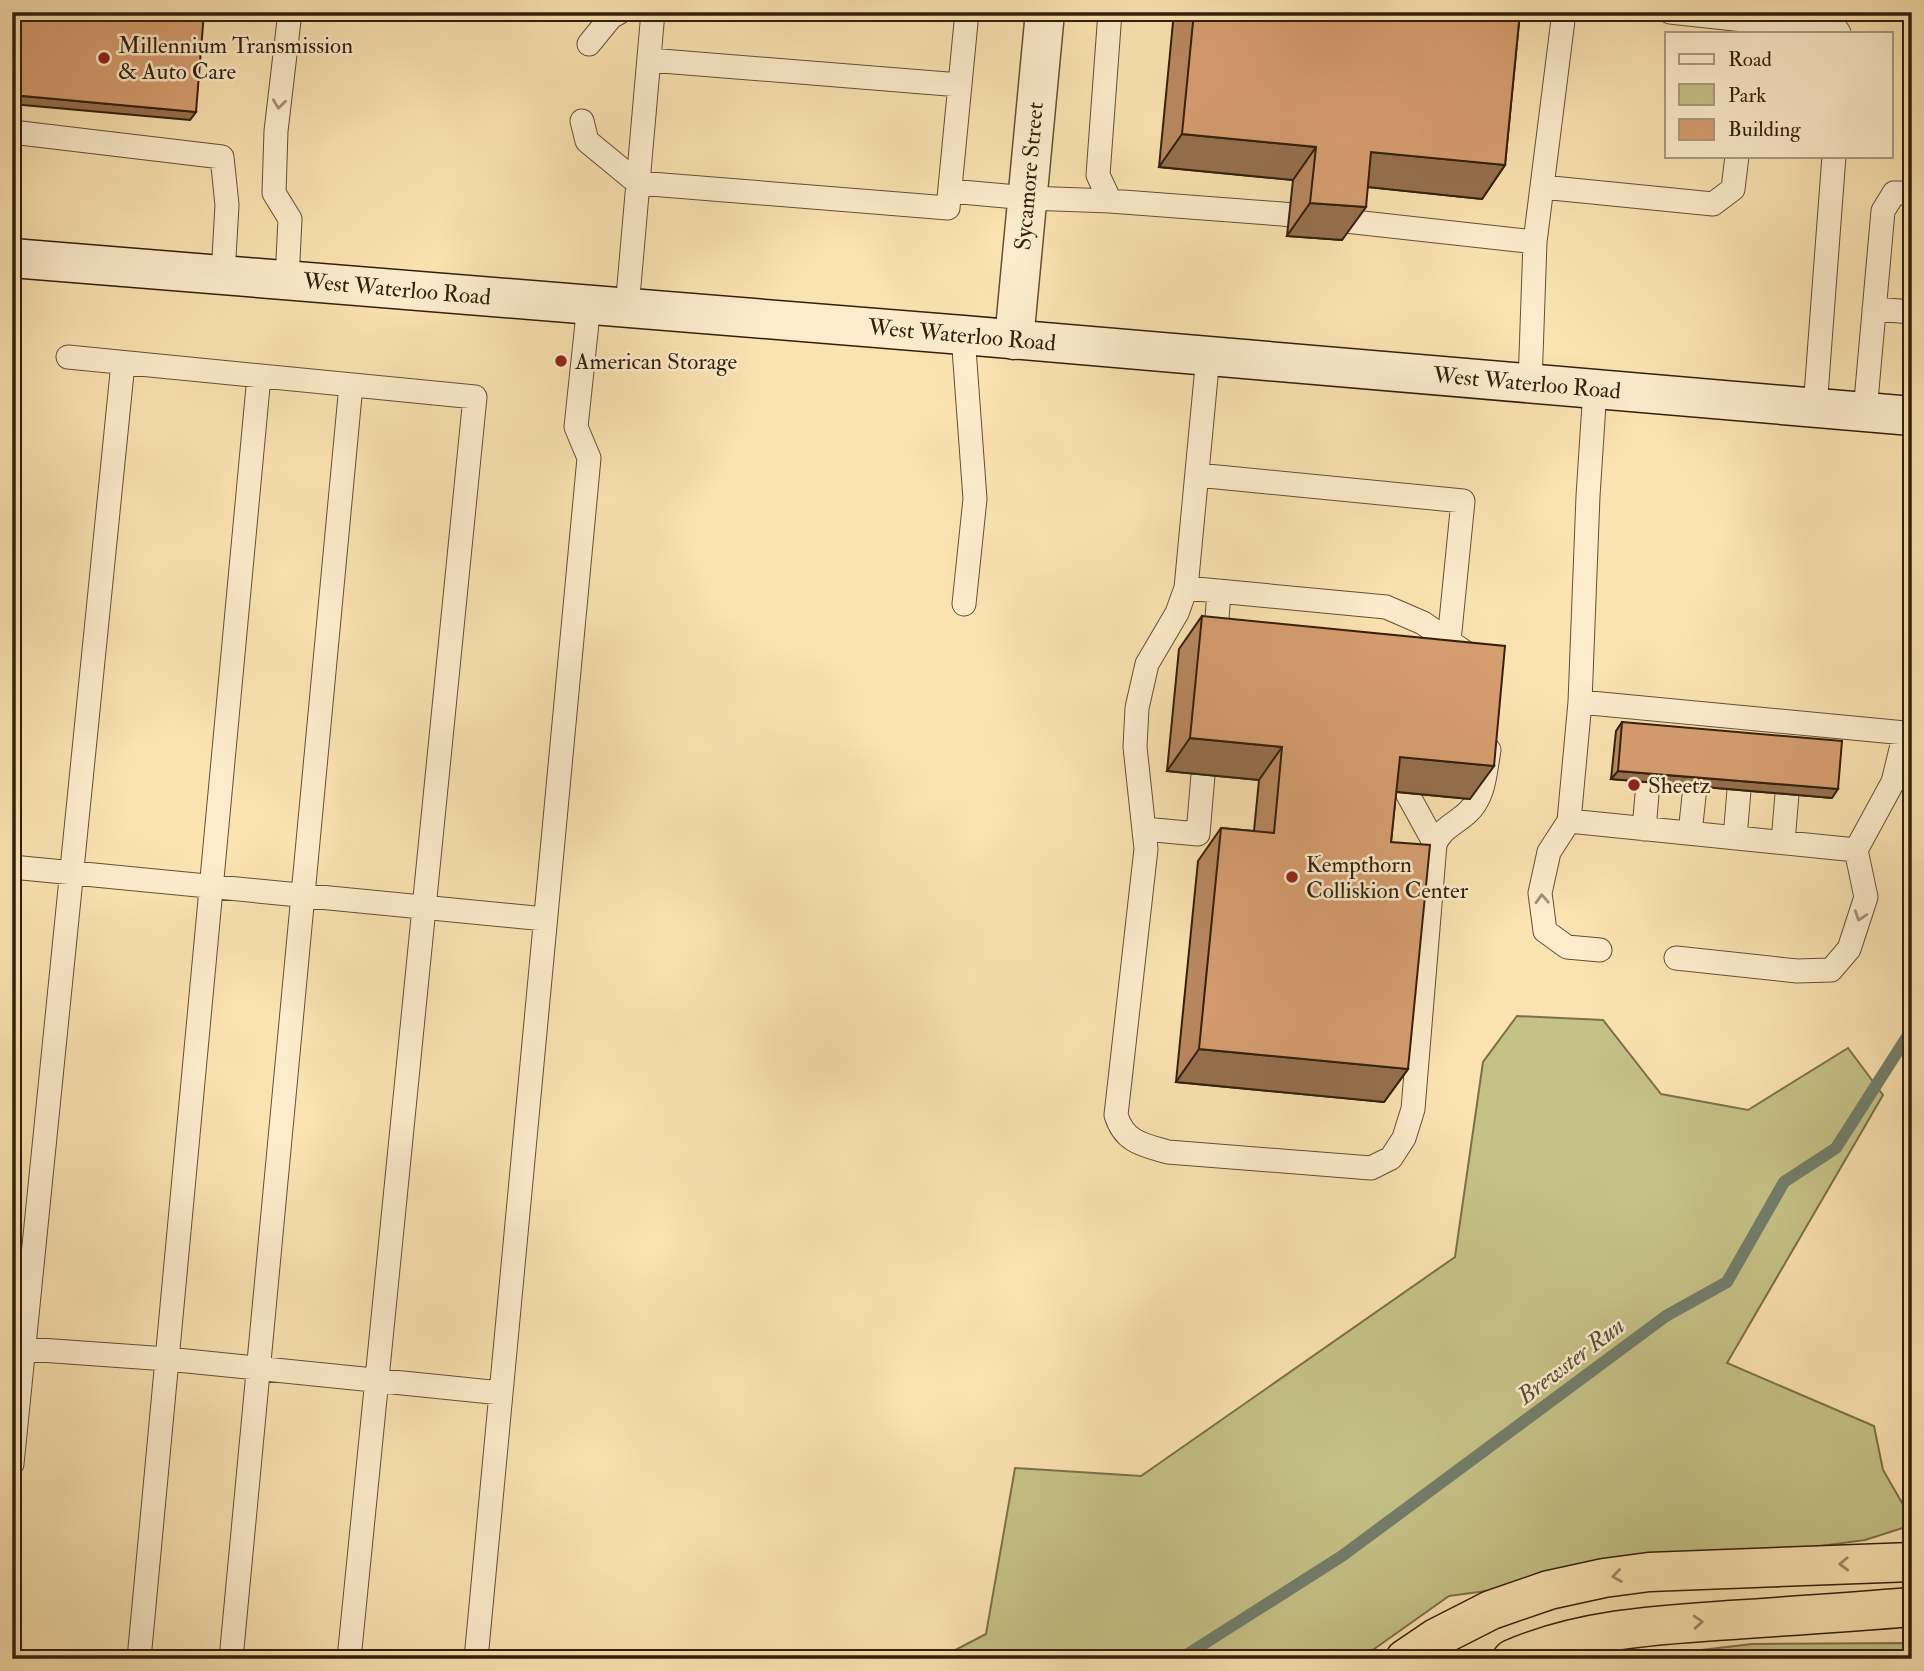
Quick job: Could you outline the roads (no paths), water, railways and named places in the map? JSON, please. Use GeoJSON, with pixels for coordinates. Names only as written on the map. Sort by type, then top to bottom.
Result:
{"type":"FeatureCollection","features":[{"type":"Feature","properties":{"kind":"highway"},"geometry":{"type":"LineString","coordinates":[[1405,1659],[1436,1638],[1490,1611],[1549,1591],[1604,1578],[1649,1572],[1912,1562]]}},
{"type":"Feature","properties":{"kind":"highway"},"geometry":{"type":"LineString","coordinates":[[1512,1659],[1589,1634],[1657,1625],[1912,1607]]}},
{"type":"Feature","properties":{"kind":"main road","name":"Sycamore Street"},"geometry":{"type":"LineString","coordinates":[[1014,340],[1045,12]]}},
{"type":"Feature","properties":{"kind":"main road","name":"West Waterloo Road"},"geometry":{"type":"LineString","coordinates":[[12,258],[1912,416]]}},
{"type":"Feature","properties":{"kind":"lane"},"geometry":{"type":"LineString","coordinates":[[287,280],[290,219],[274,193],[276,131],[290,12]]}},
{"type":"Feature","properties":{"kind":"lane"},"geometry":{"type":"LineString","coordinates":[[589,44],[611,17],[620,12]]}},
{"type":"Feature","properties":{"kind":"lane"},"geometry":{"type":"LineString","coordinates":[[627,308],[653,12]]}},
{"type":"Feature","properties":{"kind":"lane"},"geometry":{"type":"LineString","coordinates":[[582,121],[587,141],[638,183],[948,208],[967,12]]}},
{"type":"Feature","properties":{"kind":"lane"},"geometry":{"type":"LineString","coordinates":[[1110,12],[1098,175],[1110,201]]}},
{"type":"Feature","properties":{"kind":"lane"},"geometry":{"type":"LineString","coordinates":[[1530,384],[1535,242],[1564,12]]}},
{"type":"Feature","properties":{"kind":"lane"},"geometry":{"type":"LineString","coordinates":[[1670,12],[1749,27],[1838,32]]}},
{"type":"Feature","properties":{"kind":"lane"},"geometry":{"type":"LineString","coordinates":[[649,60],[960,85]]}},
{"type":"Feature","properties":{"kind":"lane"},"geometry":{"type":"LineString","coordinates":[[12,132],[222,156],[227,205],[222,275]]}},
{"type":"Feature","properties":{"kind":"lane"},"geometry":{"type":"LineString","coordinates":[[1542,187],[1713,204],[1733,189],[1737,158]]}},
{"type":"Feature","properties":{"kind":"lane"},"geometry":{"type":"LineString","coordinates":[[1815,408],[1834,158]]}},
{"type":"Feature","properties":{"kind":"lane"},"geometry":{"type":"LineString","coordinates":[[950,191],[1282,214],[1535,242]]}},
{"type":"Feature","properties":{"kind":"lane"},"geometry":{"type":"LineString","coordinates":[[1865,412],[1884,211],[1894,193],[1912,193]]}},
{"type":"Feature","properties":{"kind":"lane"},"geometry":{"type":"LineString","coordinates":[[476,1659],[589,458],[576,427],[589,304]]}},
{"type":"Feature","properties":{"kind":"lane"},"geometry":{"type":"LineString","coordinates":[[1874,309],[1912,312]]}},
{"type":"Feature","properties":{"kind":"lane"},"geometry":{"type":"LineString","coordinates":[[963,335],[975,499],[964,604]]}},
{"type":"Feature","properties":{"kind":"lane"},"geometry":{"type":"LineString","coordinates":[[1209,356],[1186,588],[1177,613],[1147,664],[1137,708],[1135,747],[1146,849],[1116,1115],[1120,1128],[1136,1143],[1168,1152],[1371,1168],[1391,1158],[1404,1138],[1413,1110],[1435,844],[1440,833],[1477,802],[1482,789],[1491,732]]}},
{"type":"Feature","properties":{"kind":"lane"},"geometry":{"type":"LineString","coordinates":[[68,357],[475,397],[349,1659]]}},
{"type":"Feature","properties":{"kind":"lane"},"geometry":{"type":"LineString","coordinates":[[12,1464],[18,1348],[72,873],[123,363]]}},
{"type":"Feature","properties":{"kind":"lane"},"geometry":{"type":"LineString","coordinates":[[139,1659],[259,376]]}},
{"type":"Feature","properties":{"kind":"lane"},"geometry":{"type":"LineString","coordinates":[[231,1659],[351,385]]}},
{"type":"Feature","properties":{"kind":"lane"},"geometry":{"type":"LineString","coordinates":[[1595,389],[1580,702],[1569,821],[1549,852],[1540,893],[1545,930],[1567,947],[1600,950]]}},
{"type":"Feature","properties":{"kind":"lane"},"geometry":{"type":"LineString","coordinates":[[1197,475],[1463,501],[1449,641]]}},
{"type":"Feature","properties":{"kind":"lane"},"geometry":{"type":"LineString","coordinates":[[1186,588],[1386,607],[1423,623],[1486,667]]}},
{"type":"Feature","properties":{"kind":"lane"},"geometry":{"type":"LineString","coordinates":[[1214,653],[1219,591]]}},
{"type":"Feature","properties":{"kind":"lane"},"geometry":{"type":"LineString","coordinates":[[1420,648],[1423,623]]}},
{"type":"Feature","properties":{"kind":"lane"},"geometry":{"type":"LineString","coordinates":[[1580,702],[1794,723],[1909,731],[1893,782],[1856,850],[1866,897],[1849,949],[1831,970],[1797,971],[1676,958]]}},
{"type":"Feature","properties":{"kind":"lane"},"geometry":{"type":"LineString","coordinates":[[1652,734],[1655,709]]}},
{"type":"Feature","properties":{"kind":"lane"},"geometry":{"type":"LineString","coordinates":[[1699,738],[1702,713]]}},
{"type":"Feature","properties":{"kind":"lane"},"geometry":{"type":"LineString","coordinates":[[1743,742],[1745,718]]}},
{"type":"Feature","properties":{"kind":"lane"},"geometry":{"type":"LineString","coordinates":[[1792,746],[1794,723]]}},
{"type":"Feature","properties":{"kind":"lane"},"geometry":{"type":"LineString","coordinates":[[1144,829],[1198,834],[1203,775]]}},
{"type":"Feature","properties":{"kind":"lane"},"geometry":{"type":"LineString","coordinates":[[1644,829],[1648,783]]}},
{"type":"Feature","properties":{"kind":"lane"},"geometry":{"type":"LineString","coordinates":[[1690,833],[1695,787]]}},
{"type":"Feature","properties":{"kind":"lane"},"geometry":{"type":"LineString","coordinates":[[1735,838],[1739,790]]}},
{"type":"Feature","properties":{"kind":"lane"},"geometry":{"type":"LineString","coordinates":[[1407,793],[1435,844]]}},
{"type":"Feature","properties":{"kind":"lane"},"geometry":{"type":"LineString","coordinates":[[1783,842],[1787,794]]}},
{"type":"Feature","properties":{"kind":"lane"},"geometry":{"type":"LineString","coordinates":[[1569,821],[1856,850]]}},
{"type":"Feature","properties":{"kind":"lane"},"geometry":{"type":"LineString","coordinates":[[12,867],[545,919]]}},
{"type":"Feature","properties":{"kind":"lane"},"geometry":{"type":"LineString","coordinates":[[18,1348],[167,1359],[501,1393]]}},
{"type":"Feature","properties":{"kind":"waterway","name":"Brewster Run"},"geometry":{"type":"LineString","coordinates":[[1180,1659],[1342,1556],[1666,1316],[1727,1282],[1784,1182],[1836,1148],[1912,1029]]}},
{"type":"Feature","properties":{"kind":"place","name":"Millennium Transmission & Auto Care"},"geometry":{"type":"Point","coordinates":[104,58]}},
{"type":"Feature","properties":{"kind":"place","name":"American Storage"},"geometry":{"type":"Point","coordinates":[561,361]}},
{"type":"Feature","properties":{"kind":"place","name":"Sheetz"},"geometry":{"type":"Point","coordinates":[1634,785]}},
{"type":"Feature","properties":{"kind":"place","name":"Kempthorn Colliskion Center"},"geometry":{"type":"Point","coordinates":[1292,877]}}]}
